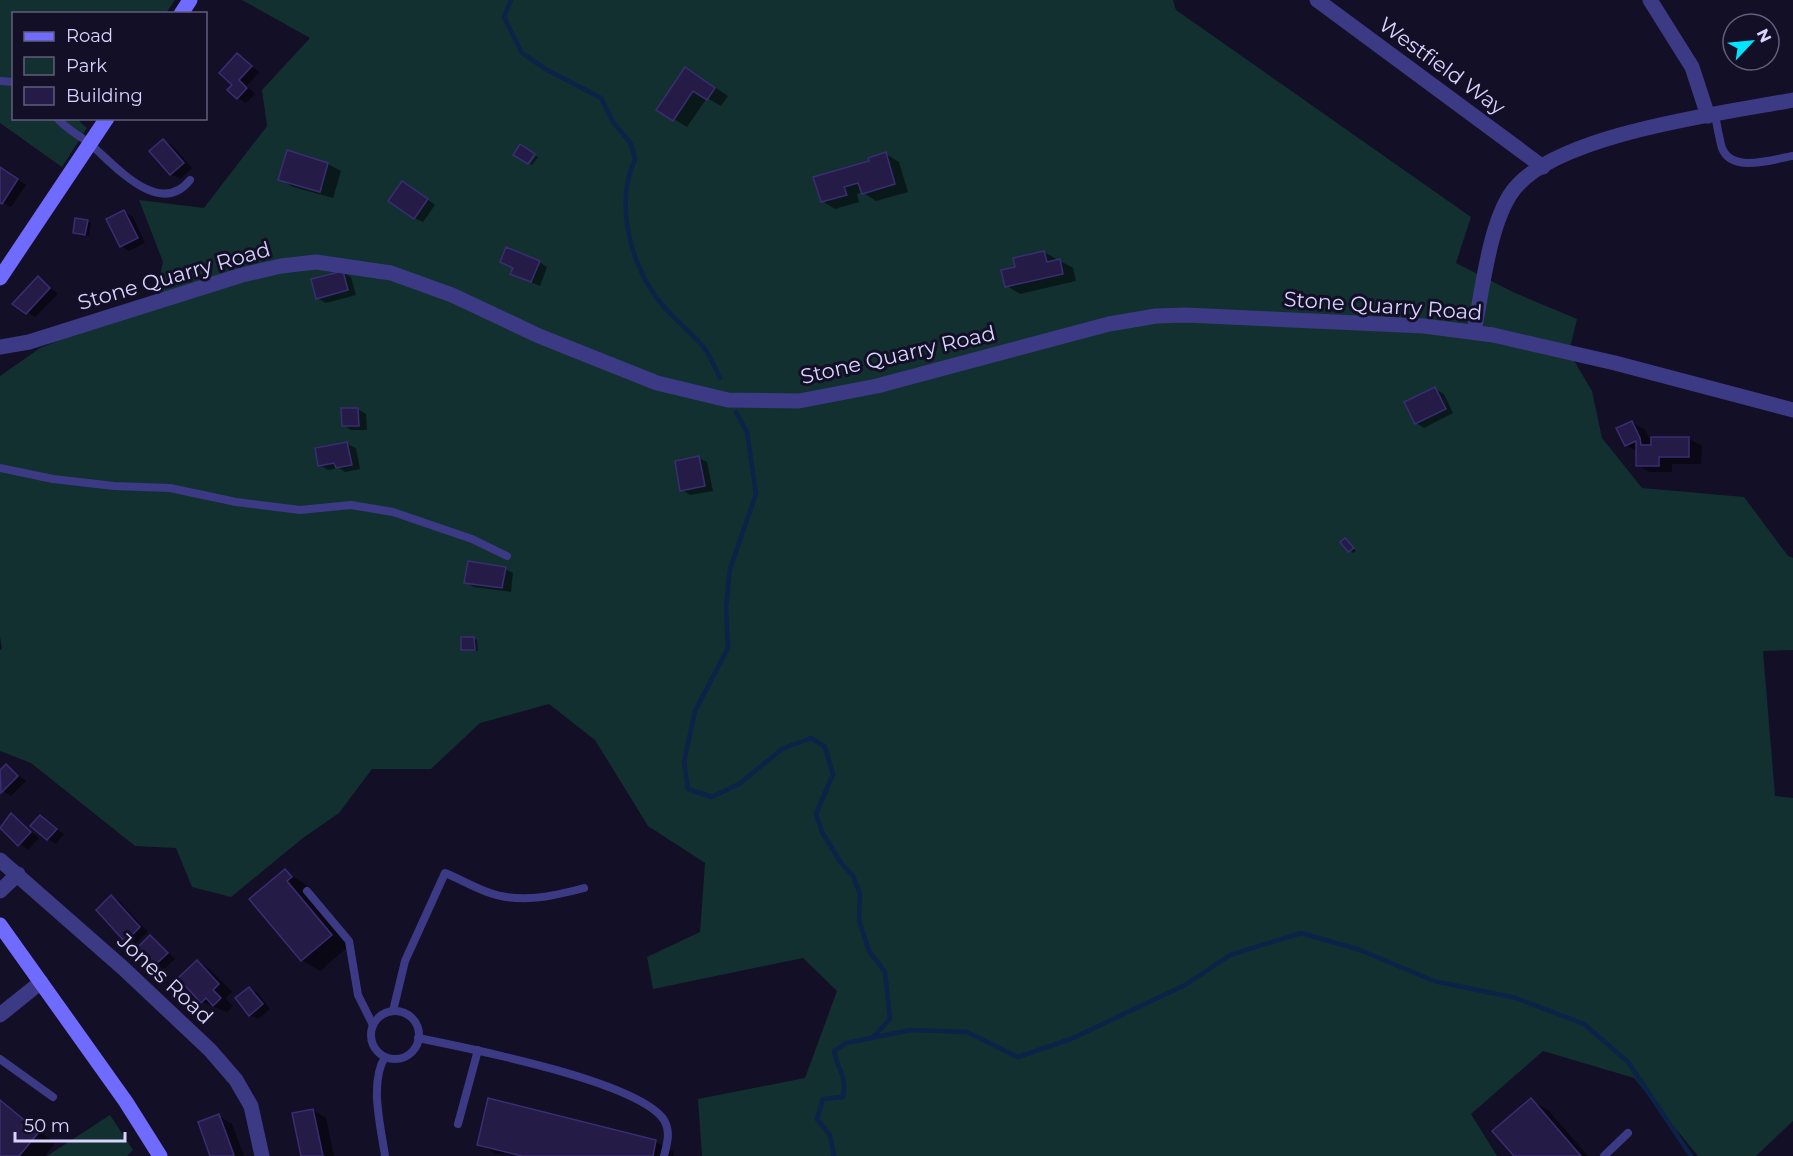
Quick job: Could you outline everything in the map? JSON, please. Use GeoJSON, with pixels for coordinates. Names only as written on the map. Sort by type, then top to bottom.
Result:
{"type":"FeatureCollection","features":[{"type":"Feature","properties":{"kind":"main road"},"geometry":{"type":"LineString","coordinates":[[0,278],[106,120]]}},
{"type":"Feature","properties":{"kind":"main road"},"geometry":{"type":"LineString","coordinates":[[0,926],[126,1102],[160,1156]]}},
{"type":"Feature","properties":{"kind":"street","name":"Westfield Way"},"geometry":{"type":"LineString","coordinates":[[1317,0],[1543,167]]}},
{"type":"Feature","properties":{"kind":"street"},"geometry":{"type":"LineString","coordinates":[[1650,0],[1692,68],[1711,116]]}},
{"type":"Feature","properties":{"kind":"street"},"geometry":{"type":"LineString","coordinates":[[1474,332],[1486,272],[1503,208],[1512,190],[1543,167],[1576,148],[1611,136],[1793,99]]}},
{"type":"Feature","properties":{"kind":"street","name":"Stone Quarry Road"},"geometry":{"type":"LineString","coordinates":[[0,346],[29,342],[242,275],[281,266],[316,262],[391,273],[452,295],[539,336],[657,383],[728,400],[799,401],[877,386],[1109,324],[1156,316],[1424,326],[1474,332],[1615,363],[1793,410]]}},
{"type":"Feature","properties":{"kind":"street","name":"Jones Road"},"geometry":{"type":"LineString","coordinates":[[0,860],[210,1050],[236,1080],[251,1106],[262,1156]]}},
{"type":"Feature","properties":{"kind":"street"},"geometry":{"type":"LineString","coordinates":[[0,891],[18,874]]}},
{"type":"Feature","properties":{"kind":"street"},"geometry":{"type":"LineString","coordinates":[[0,1015],[41,982]]}},
{"type":"Feature","properties":{"kind":"lane"},"geometry":{"type":"LineString","coordinates":[[1711,116],[1723,149],[1736,162],[1748,163],[1793,156]]}},
{"type":"Feature","properties":{"kind":"lane"},"geometry":{"type":"LineString","coordinates":[[60,120],[90,144],[116,169],[140,186],[164,194],[182,189],[190,180]]}},
{"type":"Feature","properties":{"kind":"lane"},"geometry":{"type":"LineString","coordinates":[[0,468],[64,480],[170,488],[236,502],[300,510],[351,505],[393,512],[472,539],[507,556]]}},
{"type":"Feature","properties":{"kind":"lane"},"geometry":{"type":"LineString","coordinates":[[393,1011],[405,960],[445,873],[499,896],[528,899],[553,896],[584,888]]}},
{"type":"Feature","properties":{"kind":"lane"},"geometry":{"type":"LineString","coordinates":[[307,891],[349,941],[358,995],[373,1025]]}},
{"type":"Feature","properties":{"kind":"lane"},"geometry":{"type":"LineString","coordinates":[[393,1011],[405,1013],[415,1021],[418,1038],[417,1045],[409,1055],[397,1059],[385,1057],[375,1049],[370,1037],[373,1025],[381,1015],[393,1011]]}},
{"type":"Feature","properties":{"kind":"lane"},"geometry":{"type":"LineString","coordinates":[[418,1038],[502,1054],[623,1092],[655,1110],[664,1120],[668,1138],[664,1156]]}},
{"type":"Feature","properties":{"kind":"lane"},"geometry":{"type":"LineString","coordinates":[[458,1125],[478,1050]]}},
{"type":"Feature","properties":{"kind":"lane"},"geometry":{"type":"LineString","coordinates":[[385,1057],[379,1067],[378,1100],[385,1156]]}},
{"type":"Feature","properties":{"kind":"lane"},"geometry":{"type":"LineString","coordinates":[[0,1059],[53,1097]]}},
{"type":"Feature","properties":{"kind":"lane"},"geometry":{"type":"LineString","coordinates":[[1604,1156],[1628,1133]]}},
{"type":"Feature","properties":{"kind":"green space"},"geometry":{"type":"Polygon","coordinates":[[[0,0],[175,0],[167,12],[12,12],[12,120],[78,120],[87,128],[62,167],[0,123],[0,0]]]}},
{"type":"Feature","properties":{"kind":"green space"},"geometry":{"type":"Polygon","coordinates":[[[242,0],[1173,0],[1176,10],[1471,217],[1456,263],[1513,292],[1577,319],[1569,352],[1592,391],[1602,438],[1642,488],[1744,497],[1788,556],[1793,558],[1793,650],[1763,651],[1775,796],[1793,798],[1793,1121],[1756,1156],[1698,1156],[1634,1078],[1543,1051],[1471,1114],[1497,1156],[702,1156],[698,1099],[805,1078],[837,991],[803,958],[653,989],[647,957],[700,932],[705,863],[648,826],[595,740],[549,704],[480,723],[431,769],[372,769],[339,813],[303,838],[231,897],[192,887],[176,848],[135,846],[31,763],[0,751],[0,650],[2,649],[0,637],[0,376],[40,348],[154,302],[163,262],[139,200],[204,208],[267,126],[262,90],[310,38],[242,0]]]}},
{"type":"Feature","properties":{"kind":"green space"},"geometry":{"type":"Polygon","coordinates":[[[110,1115],[133,1150],[127,1156],[47,1156],[110,1115]]]}},
{"type":"Feature","properties":{"kind":"building"},"geometry":{"type":"Polygon","coordinates":[[[237,53],[252,66],[239,80],[247,88],[237,99],[227,90],[232,85],[219,73],[237,53]]]}},
{"type":"Feature","properties":{"kind":"building"},"geometry":{"type":"Polygon","coordinates":[[[685,67],[715,88],[707,100],[693,91],[673,121],[656,110],[685,67]]]}},
{"type":"Feature","properties":{"kind":"building"},"geometry":{"type":"Polygon","coordinates":[[[163,139],[184,163],[170,175],[149,151],[163,139]]]}},
{"type":"Feature","properties":{"kind":"building"},"geometry":{"type":"Polygon","coordinates":[[[520,144],[535,154],[528,164],[513,155],[520,144]]]}},
{"type":"Feature","properties":{"kind":"building"},"geometry":{"type":"Polygon","coordinates":[[[287,150],[328,163],[320,192],[278,180],[287,150]]]}},
{"type":"Feature","properties":{"kind":"building"},"geometry":{"type":"Polygon","coordinates":[[[886,152],[895,184],[862,194],[858,183],[844,187],[847,195],[821,202],[813,177],[869,161],[868,158],[886,152]]]}},
{"type":"Feature","properties":{"kind":"building"},"geometry":{"type":"Polygon","coordinates":[[[0,167],[18,179],[2,204],[0,203],[0,167]]]}},
{"type":"Feature","properties":{"kind":"building"},"geometry":{"type":"Polygon","coordinates":[[[402,181],[428,199],[414,219],[388,201],[402,181]]]}},
{"type":"Feature","properties":{"kind":"building"},"geometry":{"type":"Polygon","coordinates":[[[124,210],[138,238],[120,247],[106,219],[124,210]]]}},
{"type":"Feature","properties":{"kind":"building"},"geometry":{"type":"Polygon","coordinates":[[[75,218],[88,220],[85,235],[73,233],[75,218]]]}},
{"type":"Feature","properties":{"kind":"building"},"geometry":{"type":"Polygon","coordinates":[[[506,247],[540,261],[531,282],[510,274],[513,268],[500,262],[506,247]]]}},
{"type":"Feature","properties":{"kind":"building"},"geometry":{"type":"Polygon","coordinates":[[[1044,251],[1047,262],[1060,259],[1063,274],[1005,287],[1001,270],[1015,267],[1013,258],[1044,251]]]}},
{"type":"Feature","properties":{"kind":"building"},"geometry":{"type":"Polygon","coordinates":[[[343,271],[348,290],[316,299],[311,279],[343,271]]]}},
{"type":"Feature","properties":{"kind":"building"},"geometry":{"type":"Polygon","coordinates":[[[38,276],[50,288],[26,314],[12,304],[38,276]]]}},
{"type":"Feature","properties":{"kind":"building"},"geometry":{"type":"Polygon","coordinates":[[[1435,387],[1446,409],[1415,424],[1404,402],[1435,387]]]}},
{"type":"Feature","properties":{"kind":"building"},"geometry":{"type":"Polygon","coordinates":[[[341,408],[358,408],[359,426],[342,426],[341,408]]]}},
{"type":"Feature","properties":{"kind":"building"},"geometry":{"type":"Polygon","coordinates":[[[1632,421],[1641,445],[1651,445],[1651,437],[1689,437],[1689,457],[1659,457],[1659,466],[1636,466],[1636,441],[1625,446],[1616,428],[1632,421]]]}},
{"type":"Feature","properties":{"kind":"building"},"geometry":{"type":"Polygon","coordinates":[[[347,442],[352,465],[336,468],[334,463],[318,466],[315,448],[347,442]]]}},
{"type":"Feature","properties":{"kind":"building"},"geometry":{"type":"Polygon","coordinates":[[[699,456],[705,486],[680,491],[675,461],[699,456]]]}},
{"type":"Feature","properties":{"kind":"building"},"geometry":{"type":"Polygon","coordinates":[[[1345,538],[1354,548],[1348,552],[1340,542],[1345,538]]]}},
{"type":"Feature","properties":{"kind":"building"},"geometry":{"type":"Polygon","coordinates":[[[468,561],[506,567],[502,588],[464,583],[468,561]]]}},
{"type":"Feature","properties":{"kind":"building"},"geometry":{"type":"Polygon","coordinates":[[[461,637],[474,637],[475,650],[461,650],[461,637]]]}},
{"type":"Feature","properties":{"kind":"building"},"geometry":{"type":"Polygon","coordinates":[[[6,764],[18,776],[1,793],[0,770],[6,764]]]}},
{"type":"Feature","properties":{"kind":"building"},"geometry":{"type":"Polygon","coordinates":[[[11,813],[31,832],[18,846],[0,828],[11,813]]]}},
{"type":"Feature","properties":{"kind":"building"},"geometry":{"type":"Polygon","coordinates":[[[40,815],[57,829],[47,840],[30,826],[40,815]]]}},
{"type":"Feature","properties":{"kind":"building"},"geometry":{"type":"Polygon","coordinates":[[[285,869],[292,877],[287,881],[332,935],[301,961],[249,899],[285,869]]]}},
{"type":"Feature","properties":{"kind":"building"},"geometry":{"type":"Polygon","coordinates":[[[111,895],[140,927],[125,942],[96,910],[111,895]]]}},
{"type":"Feature","properties":{"kind":"building"},"geometry":{"type":"Polygon","coordinates":[[[150,935],[168,953],[155,965],[138,947],[150,935]]]}},
{"type":"Feature","properties":{"kind":"building"},"geometry":{"type":"Polygon","coordinates":[[[197,960],[219,984],[213,990],[221,998],[213,1006],[206,998],[201,1003],[178,978],[197,960]]]}},
{"type":"Feature","properties":{"kind":"building"},"geometry":{"type":"Polygon","coordinates":[[[249,987],[263,1004],[249,1016],[235,998],[249,987]]]}},
{"type":"Feature","properties":{"kind":"building"},"geometry":{"type":"Polygon","coordinates":[[[488,1098],[656,1140],[653,1156],[522,1156],[477,1145],[488,1098]]]}},
{"type":"Feature","properties":{"kind":"building"},"geometry":{"type":"Polygon","coordinates":[[[1531,1098],[1581,1156],[1514,1156],[1492,1131],[1531,1098]]]}},
{"type":"Feature","properties":{"kind":"building"},"geometry":{"type":"Polygon","coordinates":[[[0,1100],[39,1132],[19,1156],[0,1156],[0,1100]]]}},
{"type":"Feature","properties":{"kind":"building"},"geometry":{"type":"Polygon","coordinates":[[[313,1109],[323,1156],[301,1156],[292,1113],[313,1109]]]}},
{"type":"Feature","properties":{"kind":"building"},"geometry":{"type":"Polygon","coordinates":[[[219,1114],[234,1155],[232,1156],[210,1156],[198,1122],[219,1114]]]}},
{"type":"Feature","properties":{"kind":"waterway"},"geometry":{"type":"LineString","coordinates":[[511,0],[504,17],[522,53],[547,70],[601,98],[613,122],[631,144],[635,159],[629,175],[626,209],[627,226],[637,261],[652,291],[705,349],[720,378]]}},
{"type":"Feature","properties":{"kind":"waterway"},"geometry":{"type":"LineString","coordinates":[[736,412],[747,432],[756,494],[730,569],[726,607],[728,648],[695,711],[684,762],[688,789],[712,797],[739,784],[782,749],[811,738],[825,747],[833,774],[816,814],[822,832],[841,863],[853,876],[860,894],[859,920],[869,951],[885,972],[890,1019],[872,1038],[846,1043],[834,1051],[843,1078],[843,1097],[823,1099],[817,1119],[830,1135],[834,1156]]}},
{"type":"Feature","properties":{"kind":"waterway"},"geometry":{"type":"LineString","coordinates":[[871,1038],[911,1030],[967,1032],[1018,1057],[1071,1039],[1185,985],[1230,955],[1301,933],[1360,950],[1434,981],[1516,998],[1584,1024],[1628,1062],[1691,1156]]}}]}
